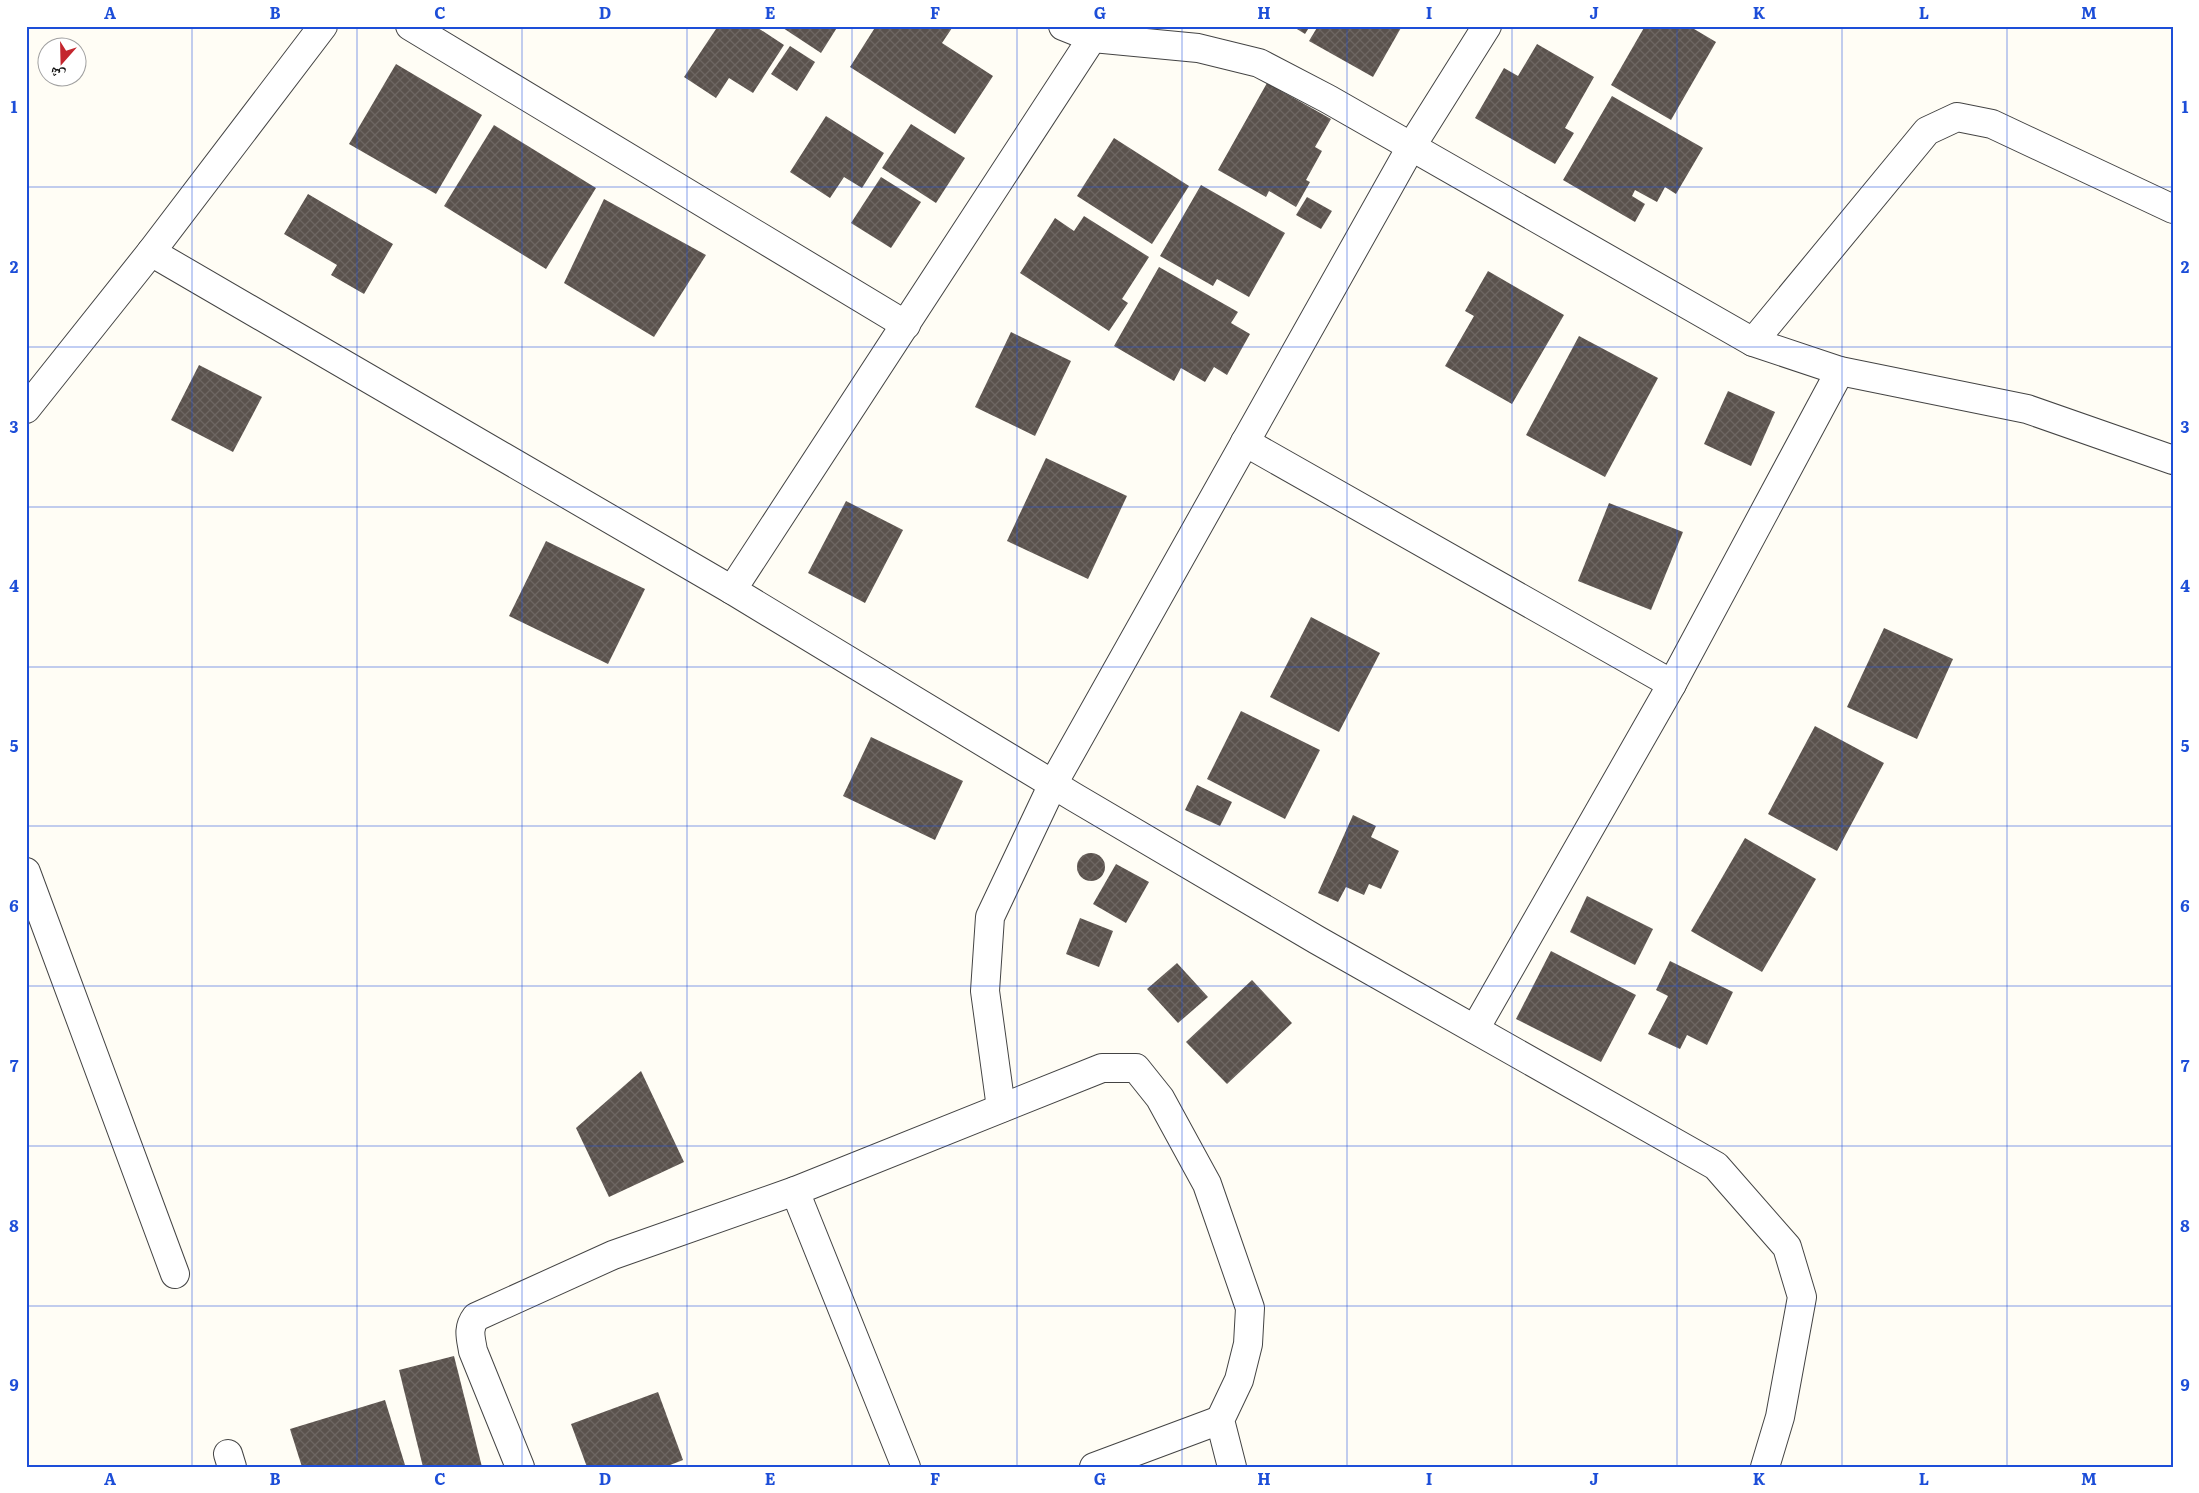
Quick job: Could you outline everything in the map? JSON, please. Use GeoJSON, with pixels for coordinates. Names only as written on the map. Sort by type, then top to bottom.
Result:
{"type":"FeatureCollection","features":[{"type":"Feature","properties":{"kind":"street"},"geometry":{"type":"LineString","coordinates":[[26,409],[151,252],[323,26]]}},
{"type":"Feature","properties":{"kind":"street"},"geometry":{"type":"LineString","coordinates":[[410,26],[906,326]]}},
{"type":"Feature","properties":{"kind":"street"},"geometry":{"type":"LineString","coordinates":[[1063,26],[1198,48],[1259,63],[1328,99],[1753,342],[1840,371],[2027,409],[2173,460]]}},
{"type":"Feature","properties":{"kind":"street"},"geometry":{"type":"LineString","coordinates":[[1001,1108],[985,991],[990,917],[1053,784],[1411,147],[1488,26]]}},
{"type":"Feature","properties":{"kind":"street"},"geometry":{"type":"LineString","coordinates":[[732,590],[1097,32]]}},
{"type":"Feature","properties":{"kind":"street"},"geometry":{"type":"LineString","coordinates":[[1753,342],[1927,131],[1957,117],[1992,124],[2173,210]]}},
{"type":"Feature","properties":{"kind":"street"},"geometry":{"type":"LineString","coordinates":[[151,252],[732,590],[1053,784],[1318,940],[1716,1166],[1787,1247],[1802,1296],[1780,1417],[1765,1467]]}},
{"type":"Feature","properties":{"kind":"street"},"geometry":{"type":"LineString","coordinates":[[1475,1029],[1672,684],[1840,371]]}},
{"type":"Feature","properties":{"kind":"street"},"geometry":{"type":"LineString","coordinates":[[1245,442],[1672,684]]}},
{"type":"Feature","properties":{"kind":"street"},"geometry":{"type":"LineString","coordinates":[[26,872],[175,1274]]}},
{"type":"Feature","properties":{"kind":"street"},"geometry":{"type":"LineString","coordinates":[[520,1467],[473,1351],[469,1331],[476,1317],[613,1255],[795,1191],[1102,1068],[1136,1068],[1160,1098],[1208,1184],[1250,1308],[1248,1344],[1240,1380],[1220,1420],[1232,1467]]}},
{"type":"Feature","properties":{"kind":"street"},"geometry":{"type":"LineString","coordinates":[[795,1191],[906,1467]]}},
{"type":"Feature","properties":{"kind":"street"},"geometry":{"type":"LineString","coordinates":[[1094,1467],[1220,1420]]}},
{"type":"Feature","properties":{"kind":"building"},"geometry":{"type":"Polygon","coordinates":[[[718,26],[755,26],[784,45],[753,93],[729,78],[716,98],[684,77],[718,26]]]}},
{"type":"Feature","properties":{"kind":"building"},"geometry":{"type":"Polygon","coordinates":[[[780,26],[838,26],[821,53],[780,26]]]}},
{"type":"Feature","properties":{"kind":"building"},"geometry":{"type":"Polygon","coordinates":[[[876,26],[950,26],[952,28],[942,43],[993,76],[955,134],[850,67],[876,26]]]}},
{"type":"Feature","properties":{"kind":"building"},"geometry":{"type":"Polygon","coordinates":[[[1292,26],[1310,26],[1305,34],[1292,26]]]}},
{"type":"Feature","properties":{"kind":"building"},"geometry":{"type":"Polygon","coordinates":[[[1318,26],[1402,26],[1373,77],[1309,41],[1318,26]]]}},
{"type":"Feature","properties":{"kind":"building"},"geometry":{"type":"Polygon","coordinates":[[[1645,26],[1689,26],[1716,42],[1671,120],[1611,85],[1645,26]]]}},
{"type":"Feature","properties":{"kind":"building"},"geometry":{"type":"Polygon","coordinates":[[[1537,44],[1594,77],[1565,128],[1574,133],[1555,164],[1475,118],[1504,68],[1518,76],[1537,44]]]}},
{"type":"Feature","properties":{"kind":"building"},"geometry":{"type":"Polygon","coordinates":[[[790,46],[815,62],[797,91],[771,74],[790,46]]]}},
{"type":"Feature","properties":{"kind":"building"},"geometry":{"type":"Polygon","coordinates":[[[396,64],[482,115],[436,194],[349,144],[396,64]]]}},
{"type":"Feature","properties":{"kind":"building"},"geometry":{"type":"Polygon","coordinates":[[[1267,83],[1331,119],[1315,147],[1322,151],[1306,180],[1310,182],[1296,207],[1269,191],[1266,197],[1218,170],[1267,83]]]}},
{"type":"Feature","properties":{"kind":"building"},"geometry":{"type":"Polygon","coordinates":[[[1612,96],[1703,148],[1676,194],[1665,187],[1657,202],[1635,190],[1632,196],[1645,204],[1635,222],[1563,180],[1612,96]]]}},
{"type":"Feature","properties":{"kind":"building"},"geometry":{"type":"Polygon","coordinates":[[[826,116],[884,153],[862,188],[844,177],[830,198],[790,172],[826,116]]]}},
{"type":"Feature","properties":{"kind":"building"},"geometry":{"type":"Polygon","coordinates":[[[911,124],[965,158],[936,203],[882,168],[911,124]]]}},
{"type":"Feature","properties":{"kind":"building"},"geometry":{"type":"Polygon","coordinates":[[[494,125],[596,188],[546,269],[444,206],[494,125]]]}},
{"type":"Feature","properties":{"kind":"building"},"geometry":{"type":"Polygon","coordinates":[[[1114,138],[1189,186],[1152,244],[1077,196],[1114,138]]]}},
{"type":"Feature","properties":{"kind":"building"},"geometry":{"type":"Polygon","coordinates":[[[881,177],[921,202],[891,248],[851,223],[881,177]]]}},
{"type":"Feature","properties":{"kind":"building"},"geometry":{"type":"Polygon","coordinates":[[[1201,185],[1285,233],[1249,297],[1217,279],[1213,286],[1160,256],[1201,185]]]}},
{"type":"Feature","properties":{"kind":"building"},"geometry":{"type":"Polygon","coordinates":[[[308,194],[393,244],[364,294],[331,275],[337,265],[284,234],[308,194]]]}},
{"type":"Feature","properties":{"kind":"building"},"geometry":{"type":"Polygon","coordinates":[[[1307,197],[1332,211],[1321,229],[1296,215],[1307,197]]]}},
{"type":"Feature","properties":{"kind":"building"},"geometry":{"type":"Polygon","coordinates":[[[604,199],[706,255],[654,337],[564,283],[604,199]]]}},
{"type":"Feature","properties":{"kind":"building"},"geometry":{"type":"Polygon","coordinates":[[[1084,216],[1149,257],[1122,299],[1128,303],[1109,331],[1020,273],[1055,218],[1074,231],[1084,216]]]}},
{"type":"Feature","properties":{"kind":"building"},"geometry":{"type":"Polygon","coordinates":[[[1159,267],[1238,312],[1231,323],[1250,334],[1227,375],[1214,367],[1205,382],[1181,368],[1174,381],[1114,346],[1159,267]]]}},
{"type":"Feature","properties":{"kind":"building"},"geometry":{"type":"Polygon","coordinates":[[[1488,271],[1564,315],[1512,404],[1445,366],[1474,316],[1465,311],[1488,271]]]}},
{"type":"Feature","properties":{"kind":"building"},"geometry":{"type":"Polygon","coordinates":[[[1011,332],[1071,361],[1035,436],[975,407],[1011,332]]]}},
{"type":"Feature","properties":{"kind":"building"},"geometry":{"type":"Polygon","coordinates":[[[1579,336],[1658,378],[1605,477],[1526,435],[1579,336]]]}},
{"type":"Feature","properties":{"kind":"building"},"geometry":{"type":"Polygon","coordinates":[[[199,365],[262,397],[233,452],[171,420],[199,365]]]}},
{"type":"Feature","properties":{"kind":"building"},"geometry":{"type":"Polygon","coordinates":[[[1728,391],[1775,412],[1751,466],[1704,444],[1728,391]]]}},
{"type":"Feature","properties":{"kind":"building"},"geometry":{"type":"Polygon","coordinates":[[[1046,458],[1127,496],[1088,579],[1007,541],[1046,458]]]}},
{"type":"Feature","properties":{"kind":"building"},"geometry":{"type":"Polygon","coordinates":[[[846,501],[903,530],[865,603],[808,573],[846,501]]]}},
{"type":"Feature","properties":{"kind":"building"},"geometry":{"type":"Polygon","coordinates":[[[1609,503],[1683,532],[1651,610],[1578,581],[1609,503]]]}},
{"type":"Feature","properties":{"kind":"building"},"geometry":{"type":"Polygon","coordinates":[[[546,541],[645,589],[608,664],[509,616],[546,541]]]}},
{"type":"Feature","properties":{"kind":"building"},"geometry":{"type":"Polygon","coordinates":[[[1311,617],[1380,653],[1339,732],[1270,697],[1311,617]]]}},
{"type":"Feature","properties":{"kind":"building"},"geometry":{"type":"Polygon","coordinates":[[[1884,628],[1953,659],[1917,739],[1847,707],[1884,628]]]}},
{"type":"Feature","properties":{"kind":"building"},"geometry":{"type":"Polygon","coordinates":[[[1241,711],[1320,750],[1285,819],[1207,779],[1241,711]]]}},
{"type":"Feature","properties":{"kind":"building"},"geometry":{"type":"Polygon","coordinates":[[[1815,726],[1884,763],[1837,851],[1768,814],[1815,726]]]}},
{"type":"Feature","properties":{"kind":"building"},"geometry":{"type":"Polygon","coordinates":[[[871,737],[963,781],[935,840],[843,796],[871,737]]]}},
{"type":"Feature","properties":{"kind":"building"},"geometry":{"type":"Polygon","coordinates":[[[1197,785],[1232,802],[1220,826],[1185,810],[1197,785]]]}},
{"type":"Feature","properties":{"kind":"building"},"geometry":{"type":"Polygon","coordinates":[[[1353,815],[1376,826],[1371,837],[1399,851],[1381,889],[1369,884],[1364,895],[1346,887],[1338,902],[1318,893],[1353,815]]]}},
{"type":"Feature","properties":{"kind":"building"},"geometry":{"type":"Polygon","coordinates":[[[1745,838],[1816,879],[1762,972],[1691,931],[1745,838]]]}},
{"type":"Feature","properties":{"kind":"building"},"geometry":{"type":"Polygon","coordinates":[[[1091,853],[1101,857],[1105,867],[1101,877],[1091,881],[1081,877],[1077,867],[1081,857],[1091,853]]]}},
{"type":"Feature","properties":{"kind":"building"},"geometry":{"type":"Polygon","coordinates":[[[1116,864],[1149,882],[1126,923],[1093,904],[1116,864]]]}},
{"type":"Feature","properties":{"kind":"building"},"geometry":{"type":"Polygon","coordinates":[[[1587,896],[1653,929],[1635,965],[1570,932],[1587,896]]]}},
{"type":"Feature","properties":{"kind":"building"},"geometry":{"type":"Polygon","coordinates":[[[1080,918],[1113,931],[1099,967],[1066,954],[1080,918]]]}},
{"type":"Feature","properties":{"kind":"building"},"geometry":{"type":"Polygon","coordinates":[[[1551,951],[1636,995],[1601,1062],[1516,1019],[1551,951]]]}},
{"type":"Feature","properties":{"kind":"building"},"geometry":{"type":"Polygon","coordinates":[[[1670,961],[1733,992],[1707,1045],[1687,1035],[1680,1049],[1648,1034],[1668,996],[1656,990],[1670,961]]]}},
{"type":"Feature","properties":{"kind":"building"},"geometry":{"type":"Polygon","coordinates":[[[1177,963],[1208,997],[1178,1023],[1147,989],[1177,963]]]}},
{"type":"Feature","properties":{"kind":"building"},"geometry":{"type":"Polygon","coordinates":[[[1252,980],[1292,1023],[1227,1084],[1186,1042],[1252,980]]]}},
{"type":"Feature","properties":{"kind":"building"},"geometry":{"type":"Polygon","coordinates":[[[641,1071],[684,1162],[609,1197],[576,1128],[641,1071]]]}},
{"type":"Feature","properties":{"kind":"building"},"geometry":{"type":"Polygon","coordinates":[[[454,1356],[482,1467],[423,1467],[399,1370],[454,1356]]]}},
{"type":"Feature","properties":{"kind":"building"},"geometry":{"type":"Polygon","coordinates":[[[658,1392],[683,1460],[665,1467],[587,1467],[571,1424],[658,1392]]]}},
{"type":"Feature","properties":{"kind":"building"},"geometry":{"type":"Polygon","coordinates":[[[385,1400],[405,1465],[302,1467],[290,1429],[385,1400]]]}}]}
